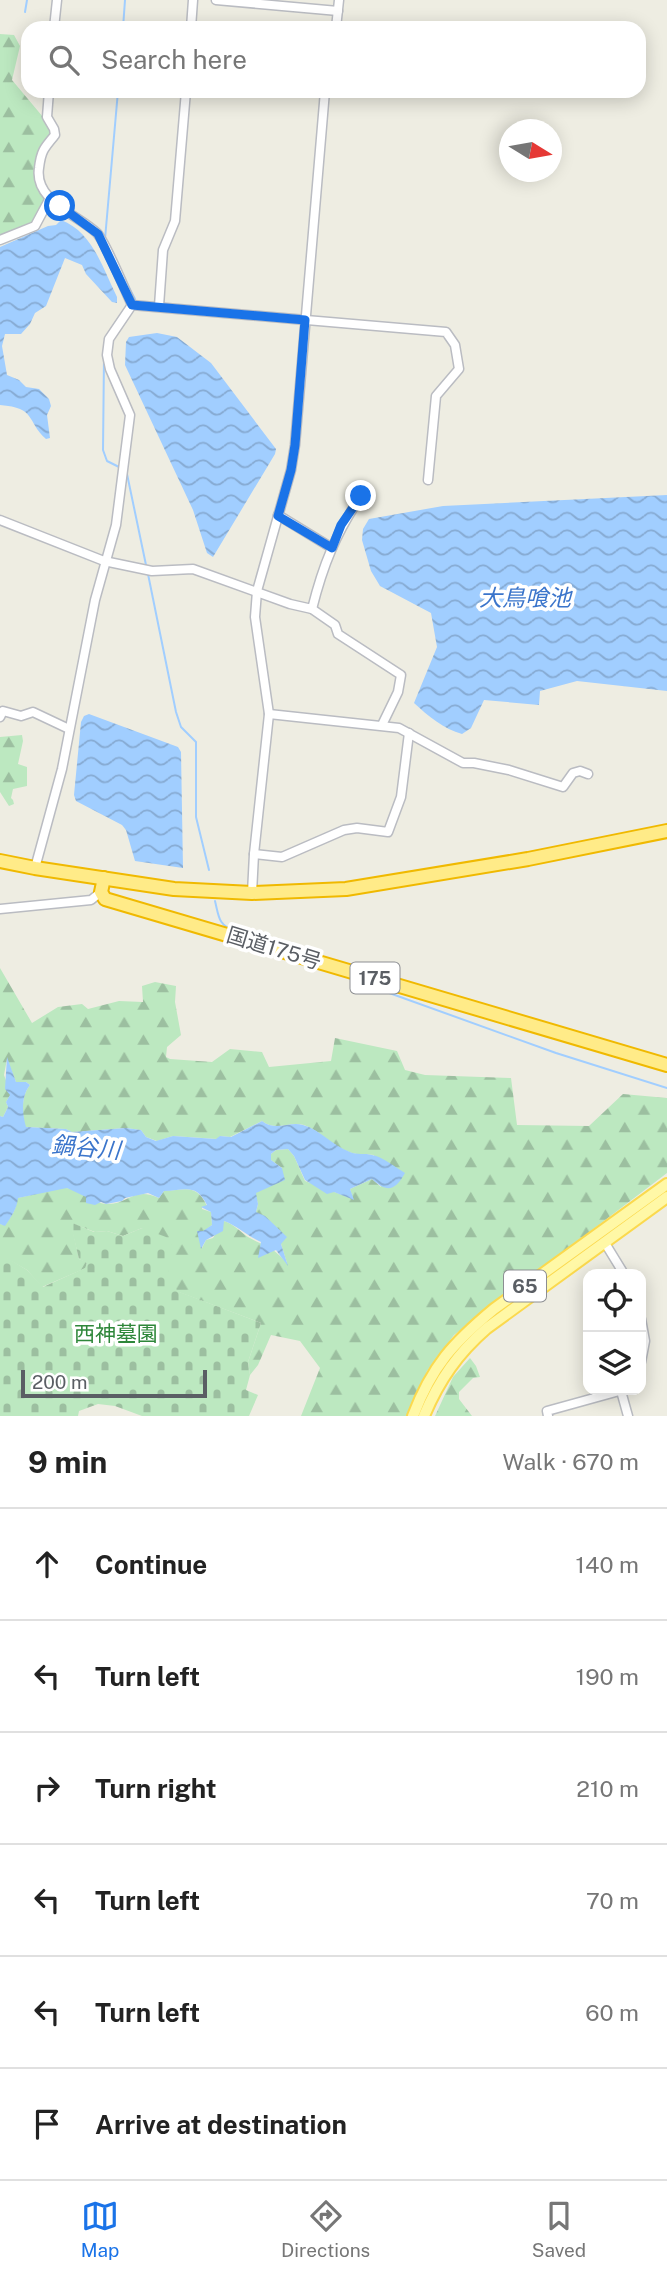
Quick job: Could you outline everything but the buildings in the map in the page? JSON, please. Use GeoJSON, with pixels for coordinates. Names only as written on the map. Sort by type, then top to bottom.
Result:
{"type":"FeatureCollection","features":[{"type":"Feature","properties":{"kind":"highway","name":"国道175号"},"geometry":{"type":"LineString","coordinates":[[0,861],[174,889],[253,893],[346,889],[528,859],[667,831]]}},
{"type":"Feature","properties":{"kind":"highway"},"geometry":{"type":"LineString","coordinates":[[100,892],[104,878]]}},
{"type":"Feature","properties":{"kind":"highway","name":"国道175号"},"geometry":{"type":"LineString","coordinates":[[100,892],[105,899],[667,1065]]}},
{"type":"Feature","properties":{"kind":"main road","name":"65"},"geometry":{"type":"LineString","coordinates":[[413,1416],[429,1378],[442,1358],[470,1329],[667,1184]]}},
{"type":"Feature","properties":{"kind":"main road","name":"65"},"geometry":{"type":"LineString","coordinates":[[425,1416],[442,1378],[473,1340],[667,1197]]}},
{"type":"Feature","properties":{"kind":"street"},"geometry":{"type":"LineString","coordinates":[[55,21],[57,0]]}},
{"type":"Feature","properties":{"kind":"street"},"geometry":{"type":"LineString","coordinates":[[192,21],[193,0]]}},
{"type":"Feature","properties":{"kind":"street"},"geometry":{"type":"LineString","coordinates":[[216,0],[254,1],[338,12]]}},
{"type":"Feature","properties":{"kind":"street"},"geometry":{"type":"LineString","coordinates":[[337,21],[340,0]]}},
{"type":"Feature","properties":{"kind":"street"},"geometry":{"type":"LineString","coordinates":[[48,98],[47,117],[55,135],[41,151],[38,177],[50,198],[98,234],[132,305]]}},
{"type":"Feature","properties":{"kind":"street"},"geometry":{"type":"LineString","coordinates":[[159,306],[163,250],[175,221],[185,98]]}},
{"type":"Feature","properties":{"kind":"street"},"geometry":{"type":"LineString","coordinates":[[253,893],[254,854],[269,715],[255,617],[257,591],[291,470],[295,445],[324,98]]}},
{"type":"Feature","properties":{"kind":"street"},"geometry":{"type":"LineString","coordinates":[[0,240],[35,226],[50,198]]}},
{"type":"Feature","properties":{"kind":"street"},"geometry":{"type":"LineString","coordinates":[[132,305],[446,332],[455,345],[459,369],[436,396],[434,403],[428,480]]}},
{"type":"Feature","properties":{"kind":"street"},"geometry":{"type":"LineString","coordinates":[[35,868],[62,769],[104,561],[116,524],[130,415],[110,369],[107,355],[109,339],[132,305]]}},
{"type":"Feature","properties":{"kind":"street"},"geometry":{"type":"LineString","coordinates":[[312,609],[319,582],[341,525],[361,496]]}},
{"type":"Feature","properties":{"kind":"street"},"geometry":{"type":"LineString","coordinates":[[278,516],[332,548]]}},
{"type":"Feature","properties":{"kind":"street"},"geometry":{"type":"LineString","coordinates":[[0,520],[104,561],[152,571],[193,569],[290,604],[312,609],[335,625],[338,634],[401,675],[398,692],[382,725]]}},
{"type":"Feature","properties":{"kind":"street"},"geometry":{"type":"LineString","coordinates":[[0,717],[3,711],[21,716],[33,712],[69,729]]}},
{"type":"Feature","properties":{"kind":"street"},"geometry":{"type":"LineString","coordinates":[[269,715],[400,728],[463,763],[509,770],[563,788],[573,772],[588,774]]}},
{"type":"Feature","properties":{"kind":"street"},"geometry":{"type":"LineString","coordinates":[[254,854],[282,857],[344,830],[357,828],[388,832],[401,797],[409,733]]}},
{"type":"Feature","properties":{"kind":"street"},"geometry":{"type":"LineString","coordinates":[[0,909],[91,900],[100,892]]}},
{"type":"Feature","properties":{"kind":"street"},"geometry":{"type":"LineString","coordinates":[[605,1242],[621,1269]]}},
{"type":"Feature","properties":{"kind":"street"},"geometry":{"type":"LineString","coordinates":[[548,1416],[547,1411],[604,1395]]}},
{"type":"Feature","properties":{"kind":"street"},"geometry":{"type":"LineString","coordinates":[[623,1395],[628,1416]]}},
{"type":"Feature","properties":{"kind":"green space"},"geometry":{"type":"Polygon","coordinates":[[[0,34],[14,35],[20,46],[12,80],[21,91],[21,98],[27,98],[43,117],[52,135],[39,148],[34,178],[45,198],[33,225],[0,238],[0,34]]]}},
{"type":"Feature","properties":{"kind":"green space"},"geometry":{"type":"Polygon","coordinates":[[[22,735],[18,764],[27,767],[27,786],[13,789],[11,798],[14,804],[9,806],[0,792],[0,737],[22,735]]]}},
{"type":"Feature","properties":{"kind":"green space"},"geometry":{"type":"Polygon","coordinates":[[[0,968],[32,1023],[58,1007],[82,1004],[88,1009],[119,1001],[143,1002],[142,986],[155,982],[176,986],[175,1002],[181,1035],[167,1047],[166,1057],[170,1059],[212,1062],[230,1049],[262,1052],[269,1067],[331,1061],[335,1038],[397,1051],[405,1070],[425,1075],[511,1078],[517,1125],[589,1126],[623,1094],[667,1098],[667,1173],[454,1335],[427,1371],[409,1416],[301,1416],[320,1368],[300,1341],[271,1335],[258,1365],[250,1375],[248,1362],[261,1323],[176,1291],[164,1262],[142,1228],[123,1236],[107,1231],[95,1232],[71,1223],[79,1259],[87,1262],[86,1268],[42,1287],[27,1270],[0,1257],[0,1224],[5,1225],[9,1219],[17,1198],[55,1189],[71,1189],[97,1202],[114,1204],[137,1195],[159,1198],[164,1191],[184,1189],[199,1194],[207,1206],[202,1209],[211,1212],[212,1225],[203,1232],[198,1231],[202,1248],[206,1240],[213,1238],[224,1221],[273,1250],[287,1263],[281,1244],[256,1212],[258,1204],[255,1193],[282,1168],[271,1160],[271,1154],[276,1150],[288,1149],[305,1181],[353,1199],[350,1189],[372,1179],[381,1187],[374,1155],[345,1151],[304,1125],[272,1126],[262,1121],[230,1137],[221,1136],[217,1139],[173,1136],[157,1141],[146,1137],[141,1130],[126,1128],[72,1132],[66,1129],[25,1127],[23,1105],[30,1085],[16,1082],[7,1059],[4,1075],[11,1094],[3,1117],[0,1116],[0,968]]]}},
{"type":"Feature","properties":{"kind":"green space","name":"西神墓園"},"geometry":{"type":"Polygon","coordinates":[[[70,1222],[94,1232],[107,1231],[123,1236],[142,1228],[166,1237],[173,1247],[165,1262],[177,1291],[261,1323],[248,1362],[250,1375],[246,1390],[258,1395],[249,1416],[142,1416],[115,1406],[98,1404],[79,1411],[78,1416],[0,1416],[0,1257],[4,1256],[27,1270],[43,1287],[85,1268],[87,1263],[79,1259],[70,1222]]]}},
{"type":"Feature","properties":{"kind":"green space"},"geometry":{"type":"Polygon","coordinates":[[[470,1358],[480,1377],[473,1378],[459,1392],[459,1399],[472,1416],[435,1416],[453,1377],[470,1358]]]}},
{"type":"Feature","properties":{"kind":"water"},"geometry":{"type":"Polygon","coordinates":[[[61,220],[81,233],[89,242],[107,275],[117,303],[112,302],[86,274],[82,265],[65,258],[46,306],[35,313],[21,334],[5,334],[2,346],[7,375],[19,380],[26,387],[39,389],[49,399],[51,406],[47,415],[50,438],[46,439],[26,412],[0,405],[0,247],[56,225],[61,220]]]}},
{"type":"Feature","properties":{"kind":"water"},"geometry":{"type":"Polygon","coordinates":[[[157,333],[177,337],[211,363],[276,449],[213,557],[207,553],[193,510],[125,365],[126,342],[129,337],[157,333]]]}},
{"type":"Feature","properties":{"kind":"water","name":"大鳥喰池"},"geometry":{"type":"Polygon","coordinates":[[[667,495],[667,691],[577,681],[540,691],[539,705],[484,700],[471,728],[462,734],[436,722],[414,703],[437,647],[431,613],[380,586],[371,571],[362,540],[363,529],[369,519],[443,506],[667,495]]]}},
{"type":"Feature","properties":{"kind":"water"},"geometry":{"type":"Polygon","coordinates":[[[89,714],[178,747],[181,752],[183,868],[135,861],[122,825],[76,801],[74,795],[81,722],[84,716],[89,714]]]}},
{"type":"Feature","properties":{"kind":"water","name":"鍋谷川"},"geometry":{"type":"Polygon","coordinates":[[[7,1057],[16,1082],[30,1085],[23,1105],[26,1127],[66,1129],[72,1132],[126,1128],[141,1130],[146,1137],[156,1141],[173,1136],[216,1139],[220,1136],[231,1137],[262,1121],[272,1126],[298,1124],[316,1130],[344,1149],[376,1156],[405,1173],[398,1184],[390,1188],[372,1179],[350,1189],[354,1200],[334,1192],[327,1194],[305,1180],[288,1149],[276,1150],[271,1154],[271,1160],[282,1168],[285,1180],[256,1193],[256,1212],[265,1216],[287,1237],[281,1244],[288,1266],[276,1250],[258,1258],[261,1242],[224,1221],[223,1231],[206,1240],[201,1249],[197,1231],[203,1231],[212,1225],[211,1212],[201,1207],[207,1205],[203,1198],[190,1189],[164,1191],[159,1198],[148,1193],[95,1205],[86,1203],[86,1197],[67,1188],[18,1198],[5,1226],[0,1224],[0,1116],[3,1117],[8,1107],[6,1102],[10,1095],[5,1089],[7,1057]]]}},
{"type":"Feature","properties":{"kind":"waterway"},"geometry":{"type":"LineString","coordinates":[[25,12],[27,0]]}},
{"type":"Feature","properties":{"kind":"waterway"},"geometry":{"type":"LineString","coordinates":[[124,21],[125,0]]}},
{"type":"Feature","properties":{"kind":"waterway"},"geometry":{"type":"LineString","coordinates":[[105,239],[117,98]]}},
{"type":"Feature","properties":{"kind":"waterway"},"geometry":{"type":"LineString","coordinates":[[123,276],[135,299],[132,301]]}},
{"type":"Feature","properties":{"kind":"waterway"},"geometry":{"type":"LineString","coordinates":[[111,329],[120,316]]}},
{"type":"Feature","properties":{"kind":"waterway"},"geometry":{"type":"LineString","coordinates":[[104,357],[103,450],[107,461],[121,468]]}},
{"type":"Feature","properties":{"kind":"waterway"},"geometry":{"type":"LineString","coordinates":[[127,474],[146,565]]}},
{"type":"Feature","properties":{"kind":"waterway"},"geometry":{"type":"LineString","coordinates":[[148,574],[176,712],[181,727],[196,742],[196,817],[209,870]]}},
{"type":"Feature","properties":{"kind":"waterway"},"geometry":{"type":"LineString","coordinates":[[215,901],[222,923],[235,931]]}},
{"type":"Feature","properties":{"kind":"waterway"},"geometry":{"type":"LineString","coordinates":[[367,985],[556,1053],[667,1088]]}},
{"type":"Feature","properties":{"kind":"route"},"geometry":{"type":"LineString","coordinates":[[60,206],[98,234],[132,305],[305,320],[295,445],[278,516],[332,548],[341,525],[361,496]]}}]}
